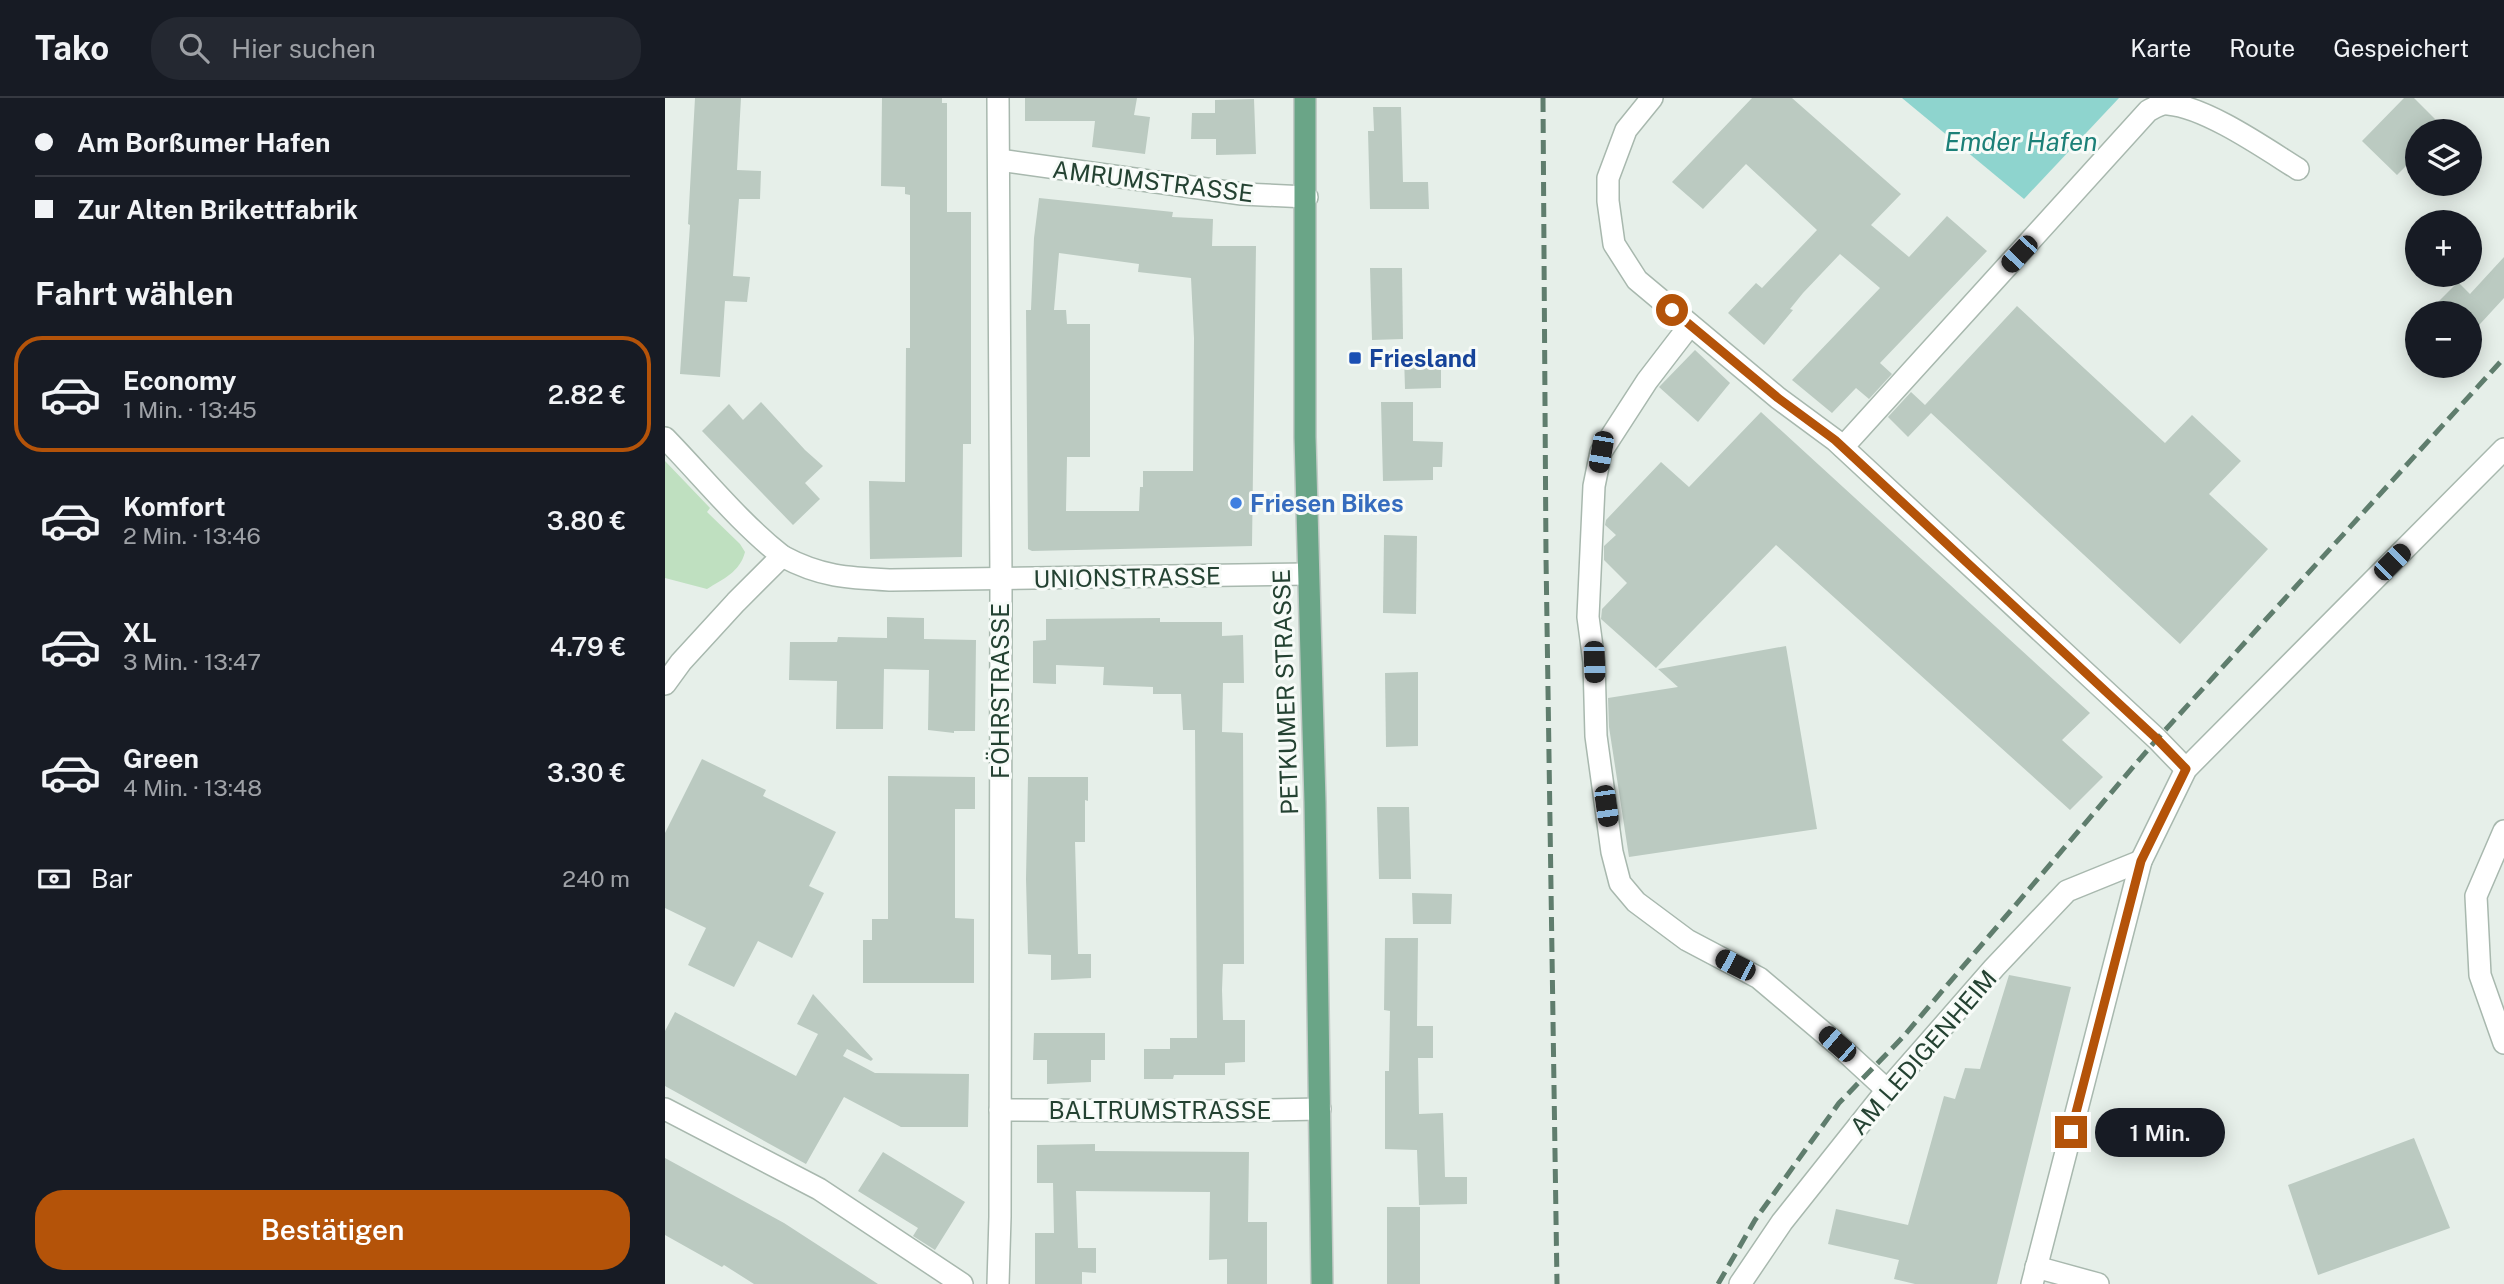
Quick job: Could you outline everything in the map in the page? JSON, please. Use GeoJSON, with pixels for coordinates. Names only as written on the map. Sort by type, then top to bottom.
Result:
{"type":"FeatureCollection","features":[{"type":"Feature","properties":{"kind":"main road","name":"PETKUMER STRASSE"},"geometry":{"type":"LineString","coordinates":[[1305,98],[1305,437],[1315,802],[1322,1284]]}},
{"type":"Feature","properties":{"kind":"street","name":"FÖHRSTRASSE"},"geometry":{"type":"LineString","coordinates":[[997,1284],[1001,580],[998,98]]}},
{"type":"Feature","properties":{"kind":"street"},"geometry":{"type":"LineString","coordinates":[[1652,98],[1626,130],[1608,178],[1614,244],[1637,280],[1778,398],[1843,447],[2186,769]]}},
{"type":"Feature","properties":{"kind":"street"},"geometry":{"type":"LineString","coordinates":[[1843,447],[2148,111],[2165,103],[2181,106],[2225,125],[2298,169]]}},
{"type":"Feature","properties":{"kind":"street","name":"AMRUMSTRASSE"},"geometry":{"type":"LineString","coordinates":[[999,160],[1242,194],[1307,197]]}},
{"type":"Feature","properties":{"kind":"street"},"geometry":{"type":"LineString","coordinates":[[1690,325],[1647,381],[1601,452],[1594,486],[1588,617],[1594,662],[1596,736],[1612,852],[1620,883],[1636,902],[1687,940],[1759,978],[1887,1090]]}},
{"type":"Feature","properties":{"kind":"street","name":"UNIONSTRASSE"},"geometry":{"type":"LineString","coordinates":[[665,438],[737,516],[782,556],[806,569],[841,578],[1001,580],[1308,574]]}},
{"type":"Feature","properties":{"kind":"street"},"geometry":{"type":"LineString","coordinates":[[2098,1284],[2034,1276],[2141,861],[2186,769],[2504,449]]}},
{"type":"Feature","properties":{"kind":"street"},"geometry":{"type":"LineString","coordinates":[[665,684],[681,662],[782,556]]}},
{"type":"Feature","properties":{"kind":"street"},"geometry":{"type":"LineString","coordinates":[[2504,831],[2476,896],[2480,975],[2504,1043]]}},
{"type":"Feature","properties":{"kind":"street","name":"AM LEDIGENHEIM"},"geometry":{"type":"LineString","coordinates":[[1740,1284],[1782,1222],[1887,1090],[1994,968],[2067,891],[2141,861]]}},
{"type":"Feature","properties":{"kind":"street"},"geometry":{"type":"LineString","coordinates":[[665,1109],[819,1189],[962,1284]]}},
{"type":"Feature","properties":{"kind":"street","name":"BALTRUMSTRASSE"},"geometry":{"type":"LineString","coordinates":[[1000,1110],[1320,1109]]}},
{"type":"Feature","properties":{"kind":"green space"},"geometry":{"type":"Polygon","coordinates":[[[665,461],[710,508],[707,512],[745,552],[735,570],[707,589],[665,578],[665,461]]]}},
{"type":"Feature","properties":{"kind":"water","name":"Emder Hafen"},"geometry":{"type":"Polygon","coordinates":[[[1902,98],[2119,98],[2024,199],[1902,98]]]}},
{"type":"Feature","properties":{"kind":"building"},"geometry":{"type":"Polygon","coordinates":[[[695,98],[741,98],[737,170],[761,171],[760,199],[739,199],[733,276],[750,277],[747,302],[725,301],[720,377],[680,374],[695,98]]]}},
{"type":"Feature","properties":{"kind":"building"},"geometry":{"type":"Polygon","coordinates":[[[882,98],[942,98],[942,103],[947,103],[947,212],[971,212],[971,444],[963,444],[962,557],[870,559],[869,481],[905,482],[906,348],[910,348],[910,195],[905,194],[905,187],[881,186],[882,98]]]}},
{"type":"Feature","properties":{"kind":"building"},"geometry":{"type":"Polygon","coordinates":[[[1025,98],[1137,98],[1134,115],[1150,117],[1145,154],[1092,147],[1095,121],[1025,121],[1025,98]]]}},
{"type":"Feature","properties":{"kind":"building"},"geometry":{"type":"Polygon","coordinates":[[[1752,98],[1792,98],[1901,194],[1871,225],[1909,257],[1947,216],[1987,251],[1880,363],[1892,374],[1869,399],[1856,388],[1832,413],[1792,380],[1880,288],[1840,254],[1803,293],[1790,309],[1793,310],[1764,345],[1728,313],[1756,283],[1762,288],[1817,230],[1746,164],[1703,209],[1672,182],[1752,98]]]}},
{"type":"Feature","properties":{"kind":"building"},"geometry":{"type":"Polygon","coordinates":[[[2404,98],[2414,98],[2435,119],[2405,119],[2405,167],[2397,175],[2362,141],[2404,98]]]}},
{"type":"Feature","properties":{"kind":"building"},"geometry":{"type":"Polygon","coordinates":[[[1254,99],[1256,154],[1216,155],[1216,139],[1191,139],[1192,113],[1215,113],[1215,100],[1254,99]]]}},
{"type":"Feature","properties":{"kind":"building"},"geometry":{"type":"Polygon","coordinates":[[[1373,107],[1401,107],[1403,182],[1428,182],[1429,209],[1370,209],[1368,131],[1374,131],[1373,107]]]}},
{"type":"Feature","properties":{"kind":"building"},"geometry":{"type":"Polygon","coordinates":[[[1039,198],[1173,212],[1172,217],[1213,219],[1212,246],[1256,246],[1252,546],[1028,549],[1026,310],[1031,310],[1034,238],[1039,198]],[[1059,253],[1054,310],[1066,310],[1067,324],[1090,324],[1090,457],[1067,457],[1066,511],[1139,511],[1143,471],[1193,471],[1194,338],[1191,278],[1138,272],[1139,264],[1059,253]]]}},
{"type":"Feature","properties":{"kind":"building"},"geometry":{"type":"Polygon","coordinates":[[[2504,257],[2504,298],[2482,322],[2482,301],[2439,301],[2453,287],[2463,287],[2470,294],[2476,287],[2482,287],[2482,281],[2504,257]]]}},
{"type":"Feature","properties":{"kind":"building"},"geometry":{"type":"Polygon","coordinates":[[[1370,268],[1402,268],[1403,339],[1372,340],[1370,268]]]}},
{"type":"Feature","properties":{"kind":"building"},"geometry":{"type":"Polygon","coordinates":[[[2017,306],[2165,443],[2192,415],[2241,461],[2209,494],[2268,549],[2180,644],[1931,413],[1908,437],[1888,417],[1911,392],[1925,405],[2017,306]]]}},
{"type":"Feature","properties":{"kind":"building"},"geometry":{"type":"Polygon","coordinates":[[[1695,350],[1730,383],[1698,422],[1659,387],[1695,350]]]}},
{"type":"Feature","properties":{"kind":"building"},"geometry":{"type":"Polygon","coordinates":[[[1404,356],[1441,356],[1441,388],[1405,389],[1404,356]]]}},
{"type":"Feature","properties":{"kind":"building"},"geometry":{"type":"Polygon","coordinates":[[[761,402],[823,466],[805,483],[820,499],[793,525],[702,431],[729,404],[743,420],[761,402]]]}},
{"type":"Feature","properties":{"kind":"building"},"geometry":{"type":"Polygon","coordinates":[[[1381,402],[1413,402],[1413,441],[1443,442],[1442,467],[1433,467],[1433,480],[1383,481],[1381,402]]]}},
{"type":"Feature","properties":{"kind":"building"},"geometry":{"type":"Polygon","coordinates":[[[1761,412],[2090,713],[2062,740],[2103,777],[2070,810],[1776,545],[1656,668],[1601,619],[1602,609],[1627,583],[1604,560],[1604,546],[1616,535],[1605,525],[1606,520],[1661,462],[1689,487],[1761,412]]]}},
{"type":"Feature","properties":{"kind":"building"},"geometry":{"type":"Polygon","coordinates":[[[1384,535],[1417,536],[1416,614],[1383,613],[1384,535]]]}},
{"type":"Feature","properties":{"kind":"building"},"geometry":{"type":"Polygon","coordinates":[[[887,617],[924,618],[924,639],[976,640],[975,731],[954,733],[928,730],[929,670],[884,669],[883,729],[836,729],[837,681],[789,680],[790,642],[837,642],[838,637],[887,638],[887,617]]]}},
{"type":"Feature","properties":{"kind":"building"},"geometry":{"type":"Polygon","coordinates":[[[1160,618],[1160,622],[1222,622],[1222,636],[1243,635],[1244,683],[1223,683],[1222,732],[1243,733],[1244,964],[1223,964],[1222,990],[1223,1020],[1245,1020],[1245,1062],[1225,1063],[1225,1075],[1174,1075],[1173,1079],[1144,1079],[1144,1049],[1170,1049],[1170,1038],[1197,1038],[1195,730],[1183,730],[1181,694],[1153,694],[1153,687],[1103,685],[1104,667],[1056,665],[1056,684],[1033,683],[1033,641],[1046,640],[1046,619],[1160,618]]]}},
{"type":"Feature","properties":{"kind":"building"},"geometry":{"type":"Polygon","coordinates":[[[1786,646],[1817,829],[1629,857],[1609,727],[1608,698],[1678,687],[1658,669],[1786,646]]]}},
{"type":"Feature","properties":{"kind":"building"},"geometry":{"type":"Polygon","coordinates":[[[1418,672],[1418,746],[1386,747],[1385,673],[1418,672]]]}},
{"type":"Feature","properties":{"kind":"building"},"geometry":{"type":"Polygon","coordinates":[[[702,759],[766,790],[763,796],[836,832],[809,886],[824,893],[792,958],[758,941],[734,987],[688,965],[706,928],[665,908],[665,833],[702,759]]]}},
{"type":"Feature","properties":{"kind":"building"},"geometry":{"type":"Polygon","coordinates":[[[888,776],[975,777],[975,809],[955,809],[955,918],[974,919],[974,983],[863,983],[863,940],[872,940],[872,919],[888,919],[888,776]]]}},
{"type":"Feature","properties":{"kind":"building"},"geometry":{"type":"Polygon","coordinates":[[[1028,777],[1088,777],[1085,842],[1075,842],[1078,954],[1091,954],[1091,978],[1051,980],[1051,955],[1028,954],[1028,777]]]}},
{"type":"Feature","properties":{"kind":"building"},"geometry":{"type":"Polygon","coordinates":[[[1377,807],[1409,807],[1411,879],[1379,879],[1377,807]]]}},
{"type":"Feature","properties":{"kind":"building"},"geometry":{"type":"Polygon","coordinates":[[[1412,893],[1452,894],[1451,924],[1413,924],[1412,893]]]}},
{"type":"Feature","properties":{"kind":"building"},"geometry":{"type":"Polygon","coordinates":[[[1385,938],[1418,938],[1417,1026],[1433,1026],[1433,1058],[1418,1058],[1419,1114],[1443,1113],[1445,1177],[1467,1177],[1467,1204],[1419,1205],[1417,1150],[1385,1149],[1385,1071],[1389,1071],[1390,1011],[1384,1010],[1385,938]]]}},
{"type":"Feature","properties":{"kind":"building"},"geometry":{"type":"Polygon","coordinates":[[[2009,975],[2071,987],[1997,1284],[1915,1284],[1894,1279],[1899,1260],[1828,1244],[1836,1209],[1908,1225],[1944,1096],[1955,1099],[1965,1068],[1980,1069],[2009,975]]]}},
{"type":"Feature","properties":{"kind":"building"},"geometry":{"type":"Polygon","coordinates":[[[813,994],[873,1059],[871,1061],[847,1049],[843,1056],[875,1073],[969,1074],[968,1127],[901,1127],[844,1097],[806,1164],[665,1086],[665,1031],[675,1012],[796,1076],[818,1034],[797,1024],[813,994]]]}},
{"type":"Feature","properties":{"kind":"building"},"geometry":{"type":"Polygon","coordinates":[[[1034,1033],[1105,1033],[1105,1060],[1091,1060],[1091,1082],[1047,1084],[1047,1060],[1033,1060],[1034,1033]]]}},
{"type":"Feature","properties":{"kind":"building"},"geometry":{"type":"Polygon","coordinates":[[[2414,1138],[2450,1228],[2318,1275],[2288,1185],[2414,1138]]]}},
{"type":"Feature","properties":{"kind":"building"},"geometry":{"type":"Polygon","coordinates":[[[1095,1144],[1095,1151],[1249,1152],[1248,1222],[1267,1222],[1267,1284],[1227,1284],[1227,1259],[1209,1260],[1210,1192],[1076,1191],[1078,1248],[1096,1248],[1096,1273],[1082,1272],[1082,1284],[1035,1284],[1035,1233],[1054,1233],[1053,1183],[1037,1183],[1037,1145],[1095,1144]]]}},
{"type":"Feature","properties":{"kind":"building"},"geometry":{"type":"Polygon","coordinates":[[[883,1152],[965,1202],[935,1250],[913,1236],[918,1228],[858,1191],[883,1152]]]}},
{"type":"Feature","properties":{"kind":"building"},"geometry":{"type":"Polygon","coordinates":[[[665,1158],[784,1223],[878,1284],[754,1284],[724,1265],[722,1267],[665,1235],[665,1158]]]}},
{"type":"Feature","properties":{"kind":"building"},"geometry":{"type":"Polygon","coordinates":[[[1387,1207],[1420,1207],[1420,1284],[1387,1284],[1387,1207]]]}},
{"type":"Feature","properties":{"kind":"railway"},"geometry":{"type":"LineString","coordinates":[[1543,98],[1546,557],[1557,1284]]}},
{"type":"Feature","properties":{"kind":"railway"},"geometry":{"type":"LineString","coordinates":[[1718,1284],[1755,1220],[1839,1103],[1903,1037],[2157,739],[2504,358]]}},
{"type":"Feature","properties":{"kind":"place","name":"Friesland"},"geometry":{"type":"Point","coordinates":[1355,358]}},
{"type":"Feature","properties":{"kind":"place","name":"Friesen Bikes"},"geometry":{"type":"Point","coordinates":[1236,503]}},
{"type":"Feature","properties":{"kind":"route"},"geometry":{"type":"LineString","coordinates":[[1672,310],[1778,398],[1835,440],[2186,769],[2141,861],[2071,1132]]}}]}
